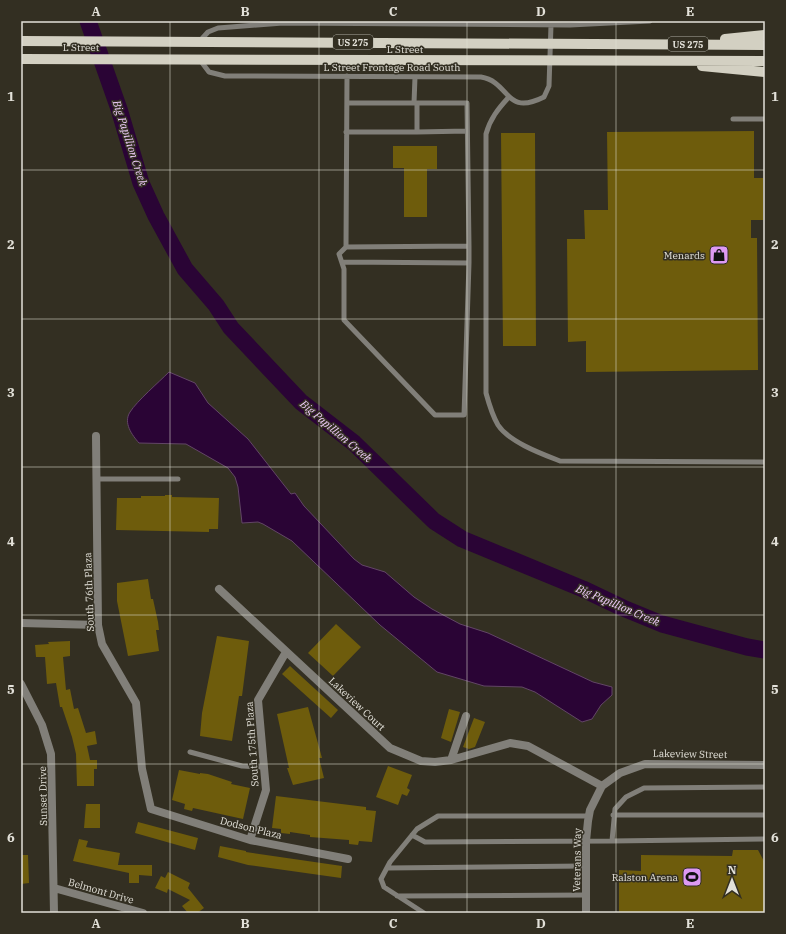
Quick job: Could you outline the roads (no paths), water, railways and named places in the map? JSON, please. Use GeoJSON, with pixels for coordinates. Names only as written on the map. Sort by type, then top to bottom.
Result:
{"type":"FeatureCollection","features":[{"type":"Feature","properties":{"kind":"main road"},"geometry":{"type":"LineString","coordinates":[[671,44],[765,35]]}},
{"type":"Feature","properties":{"kind":"main road","name":"L Street"},"geometry":{"type":"LineString","coordinates":[[21,41],[765,45]]}},
{"type":"Feature","properties":{"kind":"main road","name":"L Street"},"geometry":{"type":"LineString","coordinates":[[21,59],[550,62],[765,61]]}},
{"type":"Feature","properties":{"kind":"main road"},"geometry":{"type":"LineString","coordinates":[[664,62],[730,70],[765,72]]}},
{"type":"Feature","properties":{"kind":"street","name":"South 76th Plaza"},"geometry":{"type":"LineString","coordinates":[[96,436],[98,625],[102,644],[136,704],[142,769],[151,809]]}},
{"type":"Feature","properties":{"kind":"street","name":"Lakeview Court"},"geometry":{"type":"LineString","coordinates":[[220,589],[390,748],[421,760],[435,762],[451,760],[510,743],[528,746],[602,786]]}},
{"type":"Feature","properties":{"kind":"street"},"geometry":{"type":"LineString","coordinates":[[21,623],[98,625]]}},
{"type":"Feature","properties":{"kind":"street","name":"South 175th Plaza"},"geometry":{"type":"LineString","coordinates":[[250,840],[266,790],[258,700],[286,652]]}},
{"type":"Feature","properties":{"kind":"street","name":"Sunset Drive"},"geometry":{"type":"LineString","coordinates":[[21,684],[42,725],[51,754],[54,913]]}},
{"type":"Feature","properties":{"kind":"street"},"geometry":{"type":"LineString","coordinates":[[451,760],[466,716]]}},
{"type":"Feature","properties":{"kind":"street","name":"Lakeview Street"},"geometry":{"type":"LineString","coordinates":[[602,786],[620,773],[645,764],[765,765]]}},
{"type":"Feature","properties":{"kind":"street","name":"Veterans Way"},"geometry":{"type":"LineString","coordinates":[[586,913],[586,841],[589,816],[602,786]]}},
{"type":"Feature","properties":{"kind":"street","name":"Dodson Plaza"},"geometry":{"type":"LineString","coordinates":[[151,809],[250,840],[348,859]]}},
{"type":"Feature","properties":{"kind":"street","name":"Belmont Drive"},"geometry":{"type":"LineString","coordinates":[[54,888],[144,913]]}},
{"type":"Feature","properties":{"kind":"lane"},"geometry":{"type":"LineString","coordinates":[[198,42],[208,32],[218,28],[283,22],[406,22],[551,25],[650,21]]}},
{"type":"Feature","properties":{"kind":"lane"},"geometry":{"type":"LineString","coordinates":[[551,25],[549,86],[544,97],[531,102],[523,103],[508,98],[496,111],[489,123],[486,134],[486,393],[490,409],[499,426],[513,438],[539,453],[560,461],[765,462]]}},
{"type":"Feature","properties":{"kind":"lane","name":"L Street Frontage Road South"},"geometry":{"type":"LineString","coordinates":[[199,59],[209,72],[225,76],[415,76],[490,78],[497,82],[508,98]]}},
{"type":"Feature","properties":{"kind":"lane"},"geometry":{"type":"LineString","coordinates":[[346,247],[347,76]]}},
{"type":"Feature","properties":{"kind":"lane"},"geometry":{"type":"LineString","coordinates":[[415,76],[417,132]]}},
{"type":"Feature","properties":{"kind":"lane"},"geometry":{"type":"LineString","coordinates":[[347,103],[467,103],[467,131],[469,246],[469,263],[464,415],[435,415],[344,320],[344,269],[339,254],[346,247],[469,246]]}},
{"type":"Feature","properties":{"kind":"lane"},"geometry":{"type":"LineString","coordinates":[[733,119],[765,119]]}},
{"type":"Feature","properties":{"kind":"lane"},"geometry":{"type":"LineString","coordinates":[[346,132],[467,131]]}},
{"type":"Feature","properties":{"kind":"lane"},"geometry":{"type":"LineString","coordinates":[[342,262],[469,263]]}},
{"type":"Feature","properties":{"kind":"lane"},"geometry":{"type":"LineString","coordinates":[[97,479],[178,479]]}},
{"type":"Feature","properties":{"kind":"lane"},"geometry":{"type":"LineString","coordinates":[[190,752],[242,766],[263,767]]}},
{"type":"Feature","properties":{"kind":"lane"},"geometry":{"type":"LineString","coordinates":[[612,841],[613,815],[615,809],[626,798],[644,788],[765,787]]}},
{"type":"Feature","properties":{"kind":"lane"},"geometry":{"type":"LineString","coordinates":[[613,815],[765,815]]}},
{"type":"Feature","properties":{"kind":"lane"},"geometry":{"type":"LineString","coordinates":[[424,913],[384,887],[381,879],[387,868],[418,828],[438,816],[589,816]]}},
{"type":"Feature","properties":{"kind":"lane"},"geometry":{"type":"LineString","coordinates":[[412,835],[425,842],[765,839]]}},
{"type":"Feature","properties":{"kind":"lane"},"geometry":{"type":"LineString","coordinates":[[387,868],[586,866]]}},
{"type":"Feature","properties":{"kind":"lane"},"geometry":{"type":"LineString","coordinates":[[398,896],[586,895]]}},
{"type":"Feature","properties":{"kind":"waterway","name":"Big Papillion Creek"},"geometry":{"type":"LineString","coordinates":[[88,21],[119,109],[141,183],[156,216],[185,269],[216,305],[231,328],[301,402],[354,443],[434,521],[462,539],[583,589],[662,624],[747,647],[765,650]]}},
{"type":"Feature","properties":{"kind":"place","name":"Menards"},"geometry":{"type":"Point","coordinates":[719,255]}},
{"type":"Feature","properties":{"kind":"place","name":"Ralston Arena"},"geometry":{"type":"Point","coordinates":[692,877]}}]}
